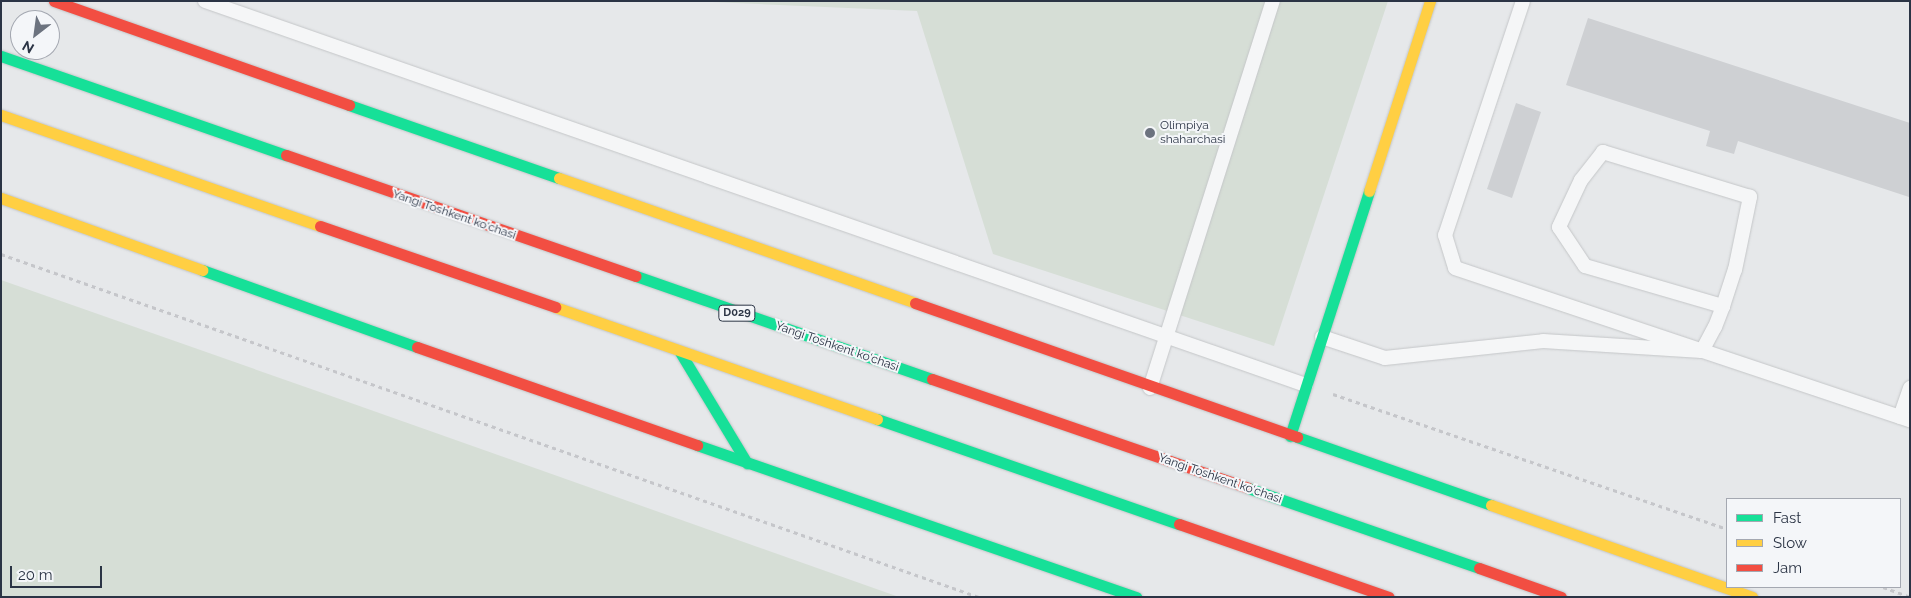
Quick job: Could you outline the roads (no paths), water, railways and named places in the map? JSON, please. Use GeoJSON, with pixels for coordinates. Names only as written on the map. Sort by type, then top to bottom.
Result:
{"type":"FeatureCollection","features":[{"type":"Feature","properties":{"kind":"main road"},"geometry":{"type":"LineString","coordinates":[[54,1],[1150,388],[1726,588]]}},
{"type":"Feature","properties":{"kind":"main road"},"geometry":{"type":"LineString","coordinates":[[1290,436],[1430,1]]}},
{"type":"Feature","properties":{"kind":"main road","name":"Yangi Toshkent ko‘chasi"},"geometry":{"type":"LineString","coordinates":[[1,56],[1561,597]]}},
{"type":"Feature","properties":{"kind":"main road"},"geometry":{"type":"LineString","coordinates":[[1,115],[1389,597]]}},
{"type":"Feature","properties":{"kind":"main road"},"geometry":{"type":"LineString","coordinates":[[1,198],[747,463],[1136,597]]}},
{"type":"Feature","properties":{"kind":"main road"},"geometry":{"type":"LineString","coordinates":[[680,352],[747,463]]}},
{"type":"Feature","properties":{"kind":"main road"},"geometry":{"type":"LineString","coordinates":[[1726,588],[1752,597]]}},
{"type":"Feature","properties":{"kind":"lane"},"geometry":{"type":"LineString","coordinates":[[204,1],[1306,386]]}},
{"type":"Feature","properties":{"kind":"lane"},"geometry":{"type":"LineString","coordinates":[[1150,388],[1273,1]]}},
{"type":"Feature","properties":{"kind":"lane"},"geometry":{"type":"LineString","coordinates":[[1523,1],[1446,235],[1455,268],[1905,418],[1910,388]]}},
{"type":"Feature","properties":{"kind":"lane"},"geometry":{"type":"LineString","coordinates":[[1702,351],[1723,306],[1750,197],[1603,152],[1581,180],[1559,227],[1585,266],[1723,306]]}},
{"type":"Feature","properties":{"kind":"lane"},"geometry":{"type":"LineString","coordinates":[[1322,337],[1385,358],[1543,341],[1702,351]]}},
{"type":"Feature","properties":{"kind":"place","name":"Olimpiya shaharchasi"},"geometry":{"type":"Point","coordinates":[1150,133]}}]}
